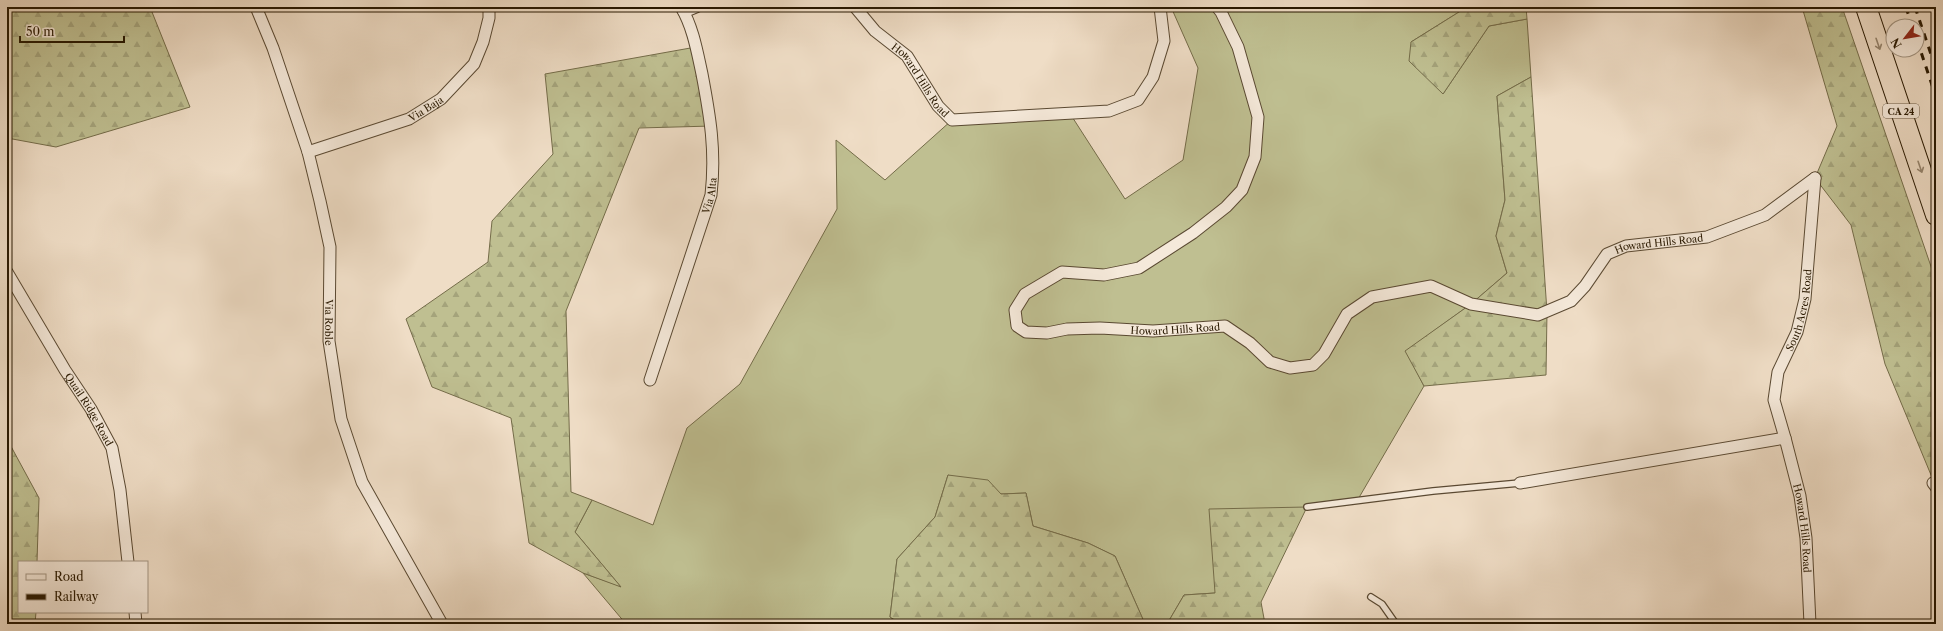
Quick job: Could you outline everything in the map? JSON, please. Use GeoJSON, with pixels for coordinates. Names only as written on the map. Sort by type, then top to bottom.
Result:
{"type":"FeatureCollection","features":[{"type":"Feature","properties":{"kind":"highway","name":"CA 24"},"geometry":{"type":"LineString","coordinates":[[1866,7],[1936,215]]}},
{"type":"Feature","properties":{"kind":"street","name":"Via Roble"},"geometry":{"type":"LineString","coordinates":[[256,7],[273,48],[308,152],[330,247],[329,341],[341,419],[362,482],[442,624]]}},
{"type":"Feature","properties":{"kind":"street","name":"Via Baja"},"geometry":{"type":"LineString","coordinates":[[308,152],[409,119],[441,99],[474,64],[484,42],[489,18],[489,7]]}},
{"type":"Feature","properties":{"kind":"street"},"geometry":{"type":"LineString","coordinates":[[682,9],[696,7]]}},
{"type":"Feature","properties":{"kind":"street","name":"Howard Hills Road"},"geometry":{"type":"LineString","coordinates":[[855,7],[875,31],[907,56],[938,106],[952,120],[1109,111],[1138,100],[1153,77],[1164,41],[1160,7]]}},
{"type":"Feature","properties":{"kind":"street","name":"Howard Hills Road"},"geometry":{"type":"LineString","coordinates":[[1217,7],[1221,12],[1238,47],[1258,118],[1255,158],[1242,190],[1226,208],[1139,268],[1104,275],[1062,272],[1025,294],[1015,310],[1017,326],[1026,332],[1047,333],[1067,329],[1100,328],[1153,331],[1225,326],[1250,344],[1270,362],[1290,368],[1313,365],[1324,354],[1347,314],[1372,297],[1431,286],[1471,304],[1538,315],[1571,301],[1585,286],[1607,254],[1626,246],[1707,237],[1765,216],[1815,178]]}},
{"type":"Feature","properties":{"kind":"street","name":"Via Alta"},"geometry":{"type":"LineString","coordinates":[[650,380],[711,195],[713,172],[712,126],[696,47],[682,9]]}},
{"type":"Feature","properties":{"kind":"street","name":"South Acres Road"},"geometry":{"type":"LineString","coordinates":[[1785,438],[1774,400],[1778,372],[1797,332],[1805,299],[1815,178]]}},
{"type":"Feature","properties":{"kind":"street","name":"Quail Ridge Road"},"geometry":{"type":"LineString","coordinates":[[7,272],[65,370],[91,409],[112,448],[120,490],[128,561]]}},
{"type":"Feature","properties":{"kind":"street"},"geometry":{"type":"LineString","coordinates":[[1520,483],[1785,438]]}},
{"type":"Feature","properties":{"kind":"street","name":"Howard Hills Road"},"geometry":{"type":"LineString","coordinates":[[1785,438],[1797,481],[1806,538],[1810,624]]}},
{"type":"Feature","properties":{"kind":"street"},"geometry":{"type":"LineString","coordinates":[[135,613],[136,624]]}},
{"type":"Feature","properties":{"kind":"lane"},"geometry":{"type":"LineString","coordinates":[[1306,507],[1433,491],[1520,483]]}},
{"type":"Feature","properties":{"kind":"lane"},"geometry":{"type":"LineString","coordinates":[[1371,597],[1382,604],[1396,624]]}},
{"type":"Feature","properties":{"kind":"green space"},"geometry":{"type":"Polygon","coordinates":[[[7,7],[150,7],[190,107],[56,147],[7,138],[7,7]]]}},
{"type":"Feature","properties":{"kind":"green space"},"geometry":{"type":"Polygon","coordinates":[[[1171,7],[1467,7],[1411,42],[1443,94],[1489,26],[1527,19],[1531,77],[1497,96],[1505,200],[1496,236],[1507,273],[1471,304],[1406,351],[1424,386],[1357,501],[1307,507],[1215,593],[1184,595],[1167,624],[1145,624],[1115,556],[1088,543],[1033,526],[1026,493],[1001,494],[948,475],[935,517],[897,559],[890,617],[901,624],[626,624],[583,573],[620,586],[575,532],[592,500],[653,525],[687,428],[740,384],[837,209],[836,140],[885,180],[952,120],[1069,112],[1125,199],[1183,160],[1198,68],[1171,7]]]}},
{"type":"Feature","properties":{"kind":"green space"},"geometry":{"type":"Polygon","coordinates":[[[1467,7],[1526,7],[1527,19],[1489,26],[1443,94],[1409,61],[1411,42],[1467,7]]]}},
{"type":"Feature","properties":{"kind":"green space"},"geometry":{"type":"Polygon","coordinates":[[[1802,7],[1842,7],[1936,281],[1936,487],[1885,364],[1851,225],[1815,178],[1837,126],[1802,7]]]}},
{"type":"Feature","properties":{"kind":"green space"},"geometry":{"type":"Polygon","coordinates":[[[696,47],[712,126],[639,128],[566,311],[571,492],[592,500],[575,532],[621,587],[583,573],[529,543],[511,418],[432,387],[406,319],[488,262],[492,221],[553,154],[545,74],[696,47]]]}},
{"type":"Feature","properties":{"kind":"green space"},"geometry":{"type":"Polygon","coordinates":[[[1531,77],[1547,312],[1546,375],[1424,386],[1405,351],[1471,304],[1507,273],[1496,236],[1505,200],[1497,96],[1531,77]]]}},
{"type":"Feature","properties":{"kind":"green space"},"geometry":{"type":"Polygon","coordinates":[[[7,439],[39,498],[37,561],[18,561],[18,613],[36,613],[35,624],[7,624],[7,439]]]}},
{"type":"Feature","properties":{"kind":"green space"},"geometry":{"type":"Polygon","coordinates":[[[948,475],[988,480],[1001,494],[1026,493],[1033,526],[1088,543],[1115,556],[1145,624],[901,624],[890,617],[897,559],[935,517],[948,475]]]}},
{"type":"Feature","properties":{"kind":"green space"},"geometry":{"type":"Polygon","coordinates":[[[1307,507],[1261,602],[1265,624],[1167,624],[1184,595],[1215,593],[1209,509],[1307,507]]]}},
{"type":"Feature","properties":{"kind":"railway"},"geometry":{"type":"LineString","coordinates":[[1906,7],[1909,18]]}},
{"type":"Feature","properties":{"kind":"railway"},"geometry":{"type":"LineString","coordinates":[[1915,7],[1936,69]]}},
{"type":"Feature","properties":{"kind":"railway"},"geometry":{"type":"LineString","coordinates":[[1923,58],[1936,97]]}}]}
